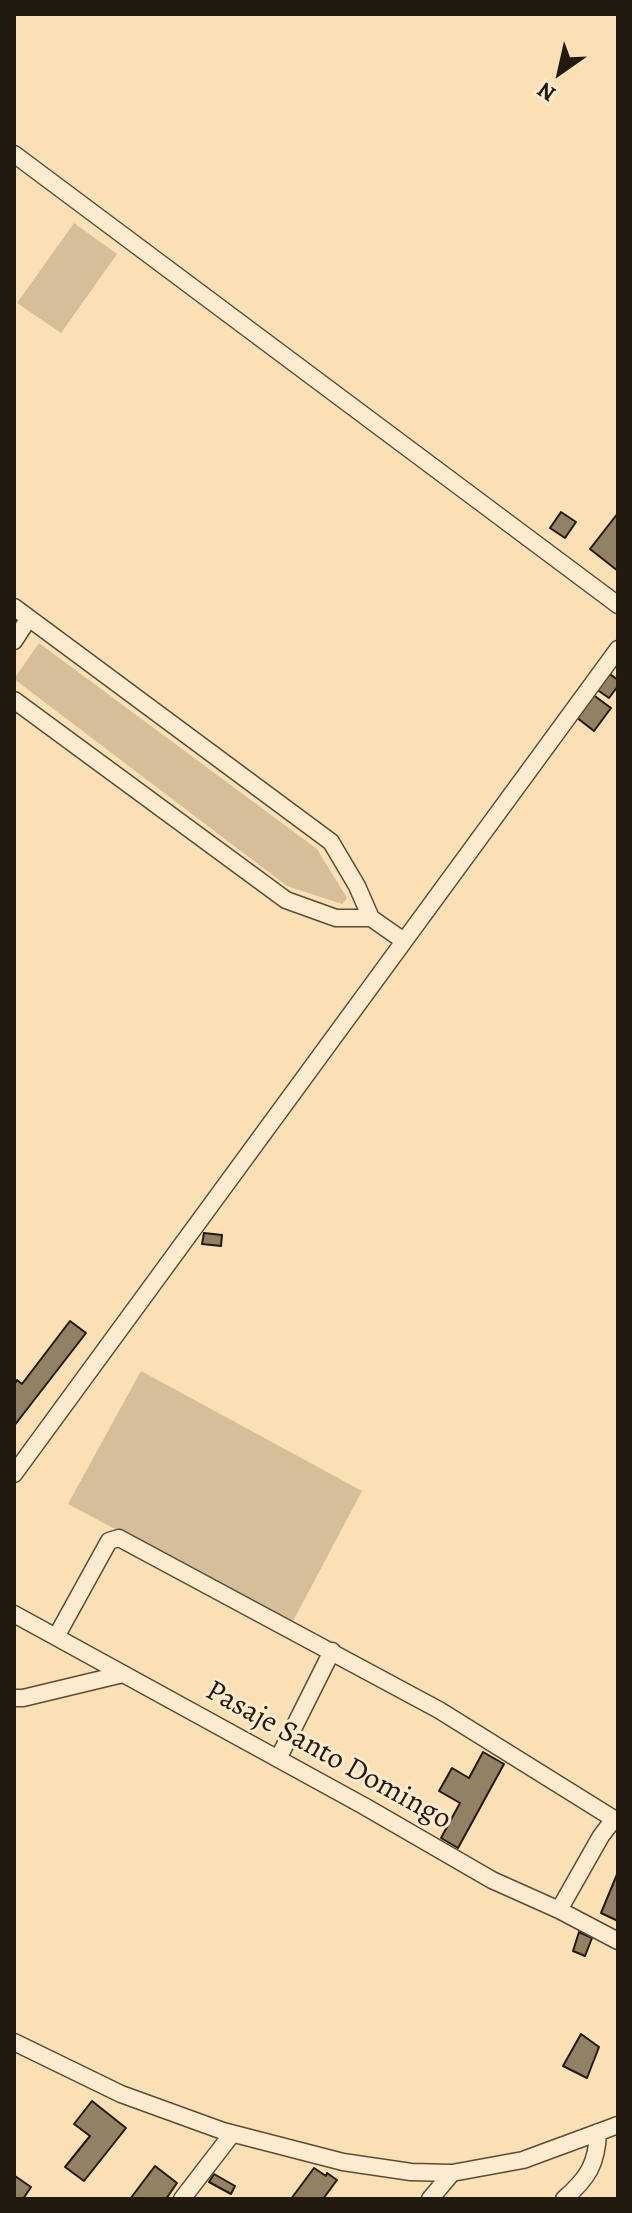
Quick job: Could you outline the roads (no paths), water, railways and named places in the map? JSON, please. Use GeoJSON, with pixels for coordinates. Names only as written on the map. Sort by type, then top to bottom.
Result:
{"type":"FeatureCollection","features":[{"type":"Feature","properties":{"kind":"street"},"geometry":{"type":"LineString","coordinates":[[14,154],[618,605]]}},
{"type":"Feature","properties":{"kind":"street"},"geometry":{"type":"LineString","coordinates":[[14,607],[331,842],[357,886],[371,918],[404,941]]}},
{"type":"Feature","properties":{"kind":"street"},"geometry":{"type":"LineString","coordinates":[[14,641],[29,618]]}},
{"type":"Feature","properties":{"kind":"street"},"geometry":{"type":"LineString","coordinates":[[14,1474],[618,649]]}},
{"type":"Feature","properties":{"kind":"street"},"geometry":{"type":"LineString","coordinates":[[14,700],[286,900],[336,918],[371,918]]}},
{"type":"Feature","properties":{"kind":"street"},"geometry":{"type":"LineString","coordinates":[[56,1637],[109,1541],[119,1538],[332,1651],[439,1710],[616,1820],[601,1836],[559,1910]]}},
{"type":"Feature","properties":{"kind":"street","name":"Pasaje Santo Domingo"},"geometry":{"type":"LineString","coordinates":[[14,1614],[492,1880],[618,1941]]}},
{"type":"Feature","properties":{"kind":"street"},"geometry":{"type":"LineString","coordinates":[[278,1759],[332,1651]]}},
{"type":"Feature","properties":{"kind":"street"},"geometry":{"type":"LineString","coordinates":[[14,1698],[123,1674]]}},
{"type":"Feature","properties":{"kind":"street"},"geometry":{"type":"LineString","coordinates":[[14,2042],[121,2094],[232,2134],[343,2162],[411,2172],[452,2173],[523,2160],[618,2125]]}},
{"type":"Feature","properties":{"kind":"street"},"geometry":{"type":"LineString","coordinates":[[564,2199],[579,2186],[591,2168],[597,2153],[598,2132]]}},
{"type":"Feature","properties":{"kind":"street"},"geometry":{"type":"LineString","coordinates":[[182,2199],[232,2134]]}},
{"type":"Feature","properties":{"kind":"street"},"geometry":{"type":"LineString","coordinates":[[430,2199],[452,2173]]}}]}
